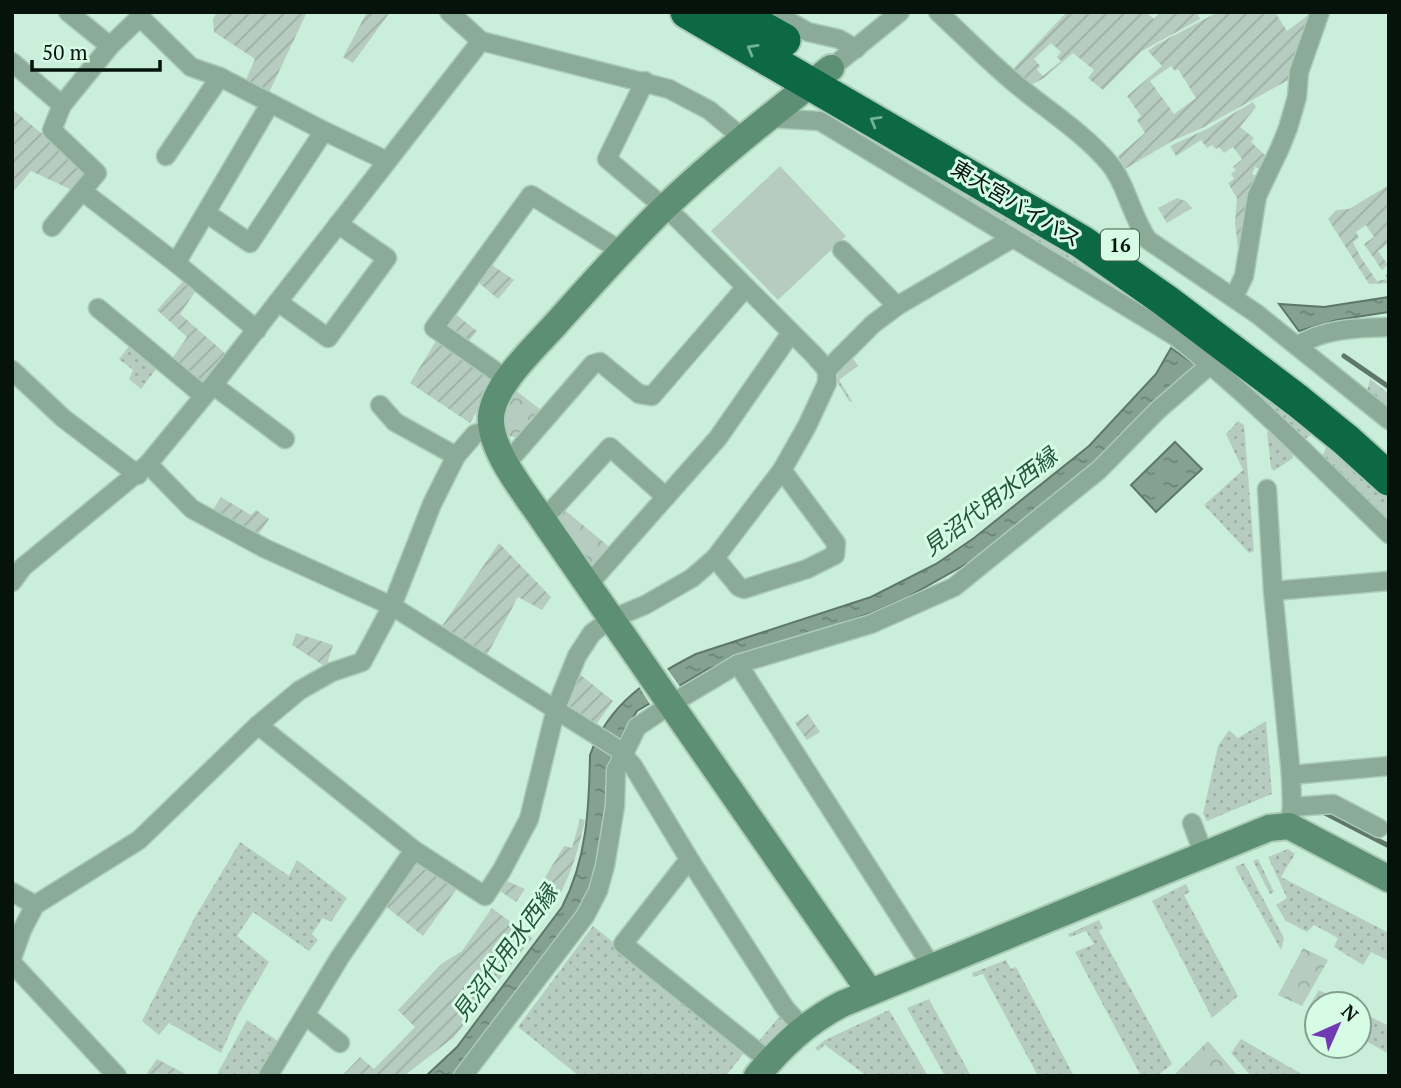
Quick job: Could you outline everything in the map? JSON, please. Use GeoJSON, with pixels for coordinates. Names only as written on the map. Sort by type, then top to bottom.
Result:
{"type":"FeatureCollection","features":[{"type":"Feature","properties":{"kind":"highway","name":"東大宮バイパス"},"geometry":{"type":"LineString","coordinates":[[687,12],[833,66],[1166,301],[1298,401],[1389,479]]}},
{"type":"Feature","properties":{"kind":"highway","name":"東大宮バイパス"},"geometry":{"type":"LineString","coordinates":[[734,12],[833,66],[1098,230],[1206,305],[1329,400],[1389,453]]}},
{"type":"Feature","properties":{"kind":"street"},"geometry":{"type":"LineString","coordinates":[[68,12],[110,46]]}},
{"type":"Feature","properties":{"kind":"street"},"geometry":{"type":"LineString","coordinates":[[449,12],[481,41],[669,89],[709,110],[744,139]]}},
{"type":"Feature","properties":{"kind":"street"},"geometry":{"type":"LineString","coordinates":[[773,12],[808,32],[839,39],[833,66]]}},
{"type":"Feature","properties":{"kind":"street"},"geometry":{"type":"LineString","coordinates":[[938,12],[1010,79],[1068,124],[1109,162],[1148,240],[1234,297],[1389,420]]}},
{"type":"Feature","properties":{"kind":"street"},"geometry":{"type":"LineString","coordinates":[[1234,297],[1244,276],[1257,196],[1284,138],[1297,97],[1299,72],[1320,12]]}},
{"type":"Feature","properties":{"kind":"street"},"geometry":{"type":"LineString","coordinates":[[870,992],[542,520],[496,445],[491,429],[491,415],[498,395],[508,380],[621,251],[664,208],[833,66],[888,16]]}},
{"type":"Feature","properties":{"kind":"street"},"geometry":{"type":"LineString","coordinates":[[52,227],[97,173],[52,130],[62,105],[110,46],[141,17],[191,67],[220,77],[387,160]]}},
{"type":"Feature","properties":{"kind":"street"},"geometry":{"type":"LineString","coordinates":[[12,582],[23,567],[143,470],[209,391],[481,41]]}},
{"type":"Feature","properties":{"kind":"street"},"geometry":{"type":"LineString","coordinates":[[12,62],[62,105]]}},
{"type":"Feature","properties":{"kind":"street"},"geometry":{"type":"LineString","coordinates":[[166,156],[220,77]]}},
{"type":"Feature","properties":{"kind":"street"},"geometry":{"type":"LineString","coordinates":[[258,724],[414,850],[485,896],[529,819],[556,708],[577,656],[592,634],[611,619],[692,578],[715,558],[782,470],[827,383],[827,370],[664,208],[607,159],[645,82]]}},
{"type":"Feature","properties":{"kind":"street"},"geometry":{"type":"LineString","coordinates":[[176,263],[270,104]]}},
{"type":"Feature","properties":{"kind":"street"},"geometry":{"type":"LineString","coordinates":[[768,118],[820,121],[1175,336],[1263,411],[1389,534]]}},
{"type":"Feature","properties":{"kind":"street"},"geometry":{"type":"LineString","coordinates":[[206,213],[250,243],[324,131]]}},
{"type":"Feature","properties":{"kind":"street"},"geometry":{"type":"LineString","coordinates":[[82,191],[257,330]]}},
{"type":"Feature","properties":{"kind":"street"},"geometry":{"type":"LineString","coordinates":[[508,380],[434,328],[531,195],[621,251]]}},
{"type":"Feature","properties":{"kind":"street"},"geometry":{"type":"LineString","coordinates":[[278,303],[328,338],[387,258],[338,224]]}},
{"type":"Feature","properties":{"kind":"street"},"geometry":{"type":"LineString","coordinates":[[827,370],[873,324],[897,306],[1013,238]]}},
{"type":"Feature","properties":{"kind":"street"},"geometry":{"type":"LineString","coordinates":[[842,250],[897,306]]}},
{"type":"Feature","properties":{"kind":"street"},"geometry":{"type":"LineString","coordinates":[[506,464],[593,364],[600,362],[639,394],[652,396],[746,287]]}},
{"type":"Feature","properties":{"kind":"street"},"geometry":{"type":"LineString","coordinates":[[98,309],[209,391],[285,439]]}},
{"type":"Feature","properties":{"kind":"street"},"geometry":{"type":"LineString","coordinates":[[1297,346],[1306,340],[1334,331],[1389,327]]}},
{"type":"Feature","properties":{"kind":"street"},"geometry":{"type":"LineString","coordinates":[[588,585],[718,438],[791,333]]}},
{"type":"Feature","properties":{"kind":"street"},"geometry":{"type":"LineString","coordinates":[[463,1076],[585,916],[598,891],[610,844],[616,770],[621,752],[663,692],[738,664],[871,624],[954,587],[1099,470],[1158,410],[1211,364]]}},
{"type":"Feature","properties":{"kind":"street"},"geometry":{"type":"LineString","coordinates":[[12,370],[63,418],[143,470],[192,509],[257,545],[392,606],[556,708],[621,752],[633,766],[785,1008],[803,1028]]}},
{"type":"Feature","properties":{"kind":"street"},"geometry":{"type":"LineString","coordinates":[[380,405],[394,422],[456,456]]}},
{"type":"Feature","properties":{"kind":"street"},"geometry":{"type":"LineString","coordinates":[[117,1076],[12,961],[22,930],[35,905],[139,840],[258,724],[300,690],[332,672],[362,662],[392,606],[432,504],[456,456],[475,434],[491,429]]}},
{"type":"Feature","properties":{"kind":"street"},"geometry":{"type":"LineString","coordinates":[[542,520],[610,447],[666,497]]}},
{"type":"Feature","properties":{"kind":"street"},"geometry":{"type":"LineString","coordinates":[[715,558],[739,587],[744,589],[807,569],[835,555],[836,543],[782,470]]}},
{"type":"Feature","properties":{"kind":"street"},"geometry":{"type":"LineString","coordinates":[[1267,489],[1273,591],[1291,775],[1290,816]]}},
{"type":"Feature","properties":{"kind":"street"},"geometry":{"type":"LineString","coordinates":[[1273,591],[1389,580]]}},
{"type":"Feature","properties":{"kind":"street"},"geometry":{"type":"LineString","coordinates":[[738,664],[932,967]]}},
{"type":"Feature","properties":{"kind":"street"},"geometry":{"type":"LineString","coordinates":[[1291,775],[1389,766]]}},
{"type":"Feature","properties":{"kind":"street"},"geometry":{"type":"LineString","coordinates":[[691,862],[684,866],[623,944],[763,1069],[803,1028],[828,1012],[870,992],[1269,828],[1290,816],[1333,804],[1379,828]]}},
{"type":"Feature","properties":{"kind":"street"},"geometry":{"type":"LineString","coordinates":[[1290,816],[1389,879]]}},
{"type":"Feature","properties":{"kind":"street"},"geometry":{"type":"LineString","coordinates":[[1192,823],[1204,855]]}},
{"type":"Feature","properties":{"kind":"street"},"geometry":{"type":"LineString","coordinates":[[268,1076],[340,957],[414,850]]}},
{"type":"Feature","properties":{"kind":"street"},"geometry":{"type":"LineString","coordinates":[[12,892],[35,905]]}},
{"type":"Feature","properties":{"kind":"street"},"geometry":{"type":"LineString","coordinates":[[304,1016],[340,1043]]}},
{"type":"Feature","properties":{"kind":"green space"},"geometry":{"type":"Polygon","coordinates":[[[217,12],[307,12],[267,97],[245,82],[255,59],[214,32],[213,19],[217,12]]]}},
{"type":"Feature","properties":{"kind":"green space"},"geometry":{"type":"Polygon","coordinates":[[[367,12],[390,12],[353,63],[343,57],[367,12]]]}},
{"type":"Feature","properties":{"kind":"green space"},"geometry":{"type":"Polygon","coordinates":[[[1067,12],[1146,12],[1154,19],[1161,12],[1197,12],[1200,19],[1142,51],[1103,90],[1088,78],[1094,70],[1073,53],[1044,78],[1029,86],[1011,71],[1067,12]],[[1051,43],[1034,59],[1040,66],[1037,70],[1043,76],[1061,61],[1057,57],[1061,52],[1051,43]]]}},
{"type":"Feature","properties":{"kind":"green space"},"geometry":{"type":"Polygon","coordinates":[[[1218,12],[1275,12],[1287,31],[1312,12],[1290,79],[1125,169],[1118,156],[1145,133],[1137,120],[1141,116],[1127,96],[1162,66],[1148,51],[1218,12]],[[1171,66],[1150,81],[1174,114],[1196,98],[1178,69],[1175,71],[1171,66]]]}},
{"type":"Feature","properties":{"kind":"green space"},"geometry":{"type":"Polygon","coordinates":[[[1253,102],[1256,107],[1240,127],[1254,138],[1251,142],[1266,156],[1262,170],[1255,167],[1252,174],[1259,177],[1239,257],[1235,223],[1237,198],[1228,183],[1234,179],[1231,174],[1236,170],[1233,167],[1242,159],[1233,147],[1224,153],[1219,147],[1216,149],[1212,145],[1207,148],[1201,140],[1176,156],[1170,146],[1207,129],[1253,102]]]}},
{"type":"Feature","properties":{"kind":"green space"},"geometry":{"type":"Polygon","coordinates":[[[12,109],[86,170],[72,190],[31,171],[12,193],[12,109]]]}},
{"type":"Feature","properties":{"kind":"green space"},"geometry":{"type":"Polygon","coordinates":[[[854,125],[1066,254],[1176,331],[850,132],[854,125]]]}},
{"type":"Feature","properties":{"kind":"green space"},"geometry":{"type":"Polygon","coordinates":[[[780,166],[846,236],[778,300],[711,231],[780,166]]]}},
{"type":"Feature","properties":{"kind":"green space"},"geometry":{"type":"Polygon","coordinates":[[[1389,185],[1389,243],[1378,251],[1388,265],[1382,270],[1364,244],[1374,237],[1366,225],[1356,232],[1359,238],[1353,242],[1377,281],[1387,279],[1385,275],[1389,273],[1389,283],[1369,284],[1328,219],[1336,210],[1349,209],[1389,185]]]}},
{"type":"Feature","properties":{"kind":"green space"},"geometry":{"type":"Polygon","coordinates":[[[1177,198],[1186,201],[1192,208],[1167,223],[1158,208],[1177,198]]]}},
{"type":"Feature","properties":{"kind":"green space"},"geometry":{"type":"Polygon","coordinates":[[[492,265],[514,280],[498,299],[478,282],[492,265]]]}},
{"type":"Feature","properties":{"kind":"green space"},"geometry":{"type":"Polygon","coordinates":[[[185,279],[197,289],[180,314],[226,354],[202,383],[173,357],[187,337],[157,310],[185,279]]]}},
{"type":"Feature","properties":{"kind":"green space"},"geometry":{"type":"Polygon","coordinates":[[[455,314],[477,331],[468,342],[450,330],[448,321],[455,314]]]}},
{"type":"Feature","properties":{"kind":"green space"},"geometry":{"type":"Polygon","coordinates":[[[438,338],[489,372],[492,385],[470,423],[410,383],[438,338]]]}},
{"type":"Feature","properties":{"kind":"green space"},"geometry":{"type":"Polygon","coordinates":[[[133,341],[160,364],[141,389],[129,379],[133,370],[119,359],[133,341]]]}},
{"type":"Feature","properties":{"kind":"green space"},"geometry":{"type":"Polygon","coordinates":[[[852,357],[858,366],[839,380],[852,401],[850,402],[837,382],[838,373],[852,357]]]}},
{"type":"Feature","properties":{"kind":"green space"},"geometry":{"type":"Polygon","coordinates":[[[1227,367],[1314,433],[1304,440],[1227,367]]]}},
{"type":"Feature","properties":{"kind":"green space"},"geometry":{"type":"Polygon","coordinates":[[[1370,379],[1389,394],[1389,411],[1367,392],[1370,379]]]}},
{"type":"Feature","properties":{"kind":"green space"},"geometry":{"type":"Polygon","coordinates":[[[515,390],[541,410],[518,438],[509,436],[504,424],[507,407],[515,390]]]}},
{"type":"Feature","properties":{"kind":"green space"},"geometry":{"type":"Polygon","coordinates":[[[1238,421],[1244,425],[1254,551],[1249,553],[1204,505],[1243,470],[1226,434],[1238,421]]]}},
{"type":"Feature","properties":{"kind":"green space"},"geometry":{"type":"Polygon","coordinates":[[[1272,430],[1292,453],[1293,458],[1274,471],[1271,468],[1267,432],[1272,430]]]}},
{"type":"Feature","properties":{"kind":"green space"},"geometry":{"type":"Polygon","coordinates":[[[1327,445],[1389,500],[1389,524],[1323,455],[1327,445]]]}},
{"type":"Feature","properties":{"kind":"green space"},"geometry":{"type":"Polygon","coordinates":[[[221,497],[251,515],[256,510],[269,519],[258,535],[212,511],[221,497]]]}},
{"type":"Feature","properties":{"kind":"green space"},"geometry":{"type":"Polygon","coordinates":[[[561,507],[613,550],[596,567],[587,565],[552,517],[561,507]]]}},
{"type":"Feature","properties":{"kind":"green space"},"geometry":{"type":"Polygon","coordinates":[[[499,543],[551,597],[542,610],[518,597],[486,657],[442,626],[499,543]]]}},
{"type":"Feature","properties":{"kind":"green space"},"geometry":{"type":"Polygon","coordinates":[[[296,633],[333,645],[326,667],[292,645],[296,633]]]}},
{"type":"Feature","properties":{"kind":"green space"},"geometry":{"type":"Polygon","coordinates":[[[577,672],[613,701],[595,726],[566,703],[577,672]]]}},
{"type":"Feature","properties":{"kind":"green space"},"geometry":{"type":"Polygon","coordinates":[[[808,714],[820,732],[807,740],[795,723],[808,714]]]}},
{"type":"Feature","properties":{"kind":"green space"},"geometry":{"type":"Polygon","coordinates":[[[1266,721],[1272,794],[1207,821],[1203,814],[1218,746],[1229,730],[1238,738],[1266,721]]]}},
{"type":"Feature","properties":{"kind":"green space"},"geometry":{"type":"Polygon","coordinates":[[[580,819],[585,820],[575,857],[562,890],[549,912],[542,906],[545,898],[535,894],[564,846],[572,848],[580,819]]]}},
{"type":"Feature","properties":{"kind":"green space"},"geometry":{"type":"Polygon","coordinates":[[[240,842],[289,876],[297,860],[347,898],[331,922],[323,918],[312,934],[318,940],[309,951],[253,912],[237,936],[269,962],[238,1015],[221,1053],[169,1023],[159,1035],[142,1021],[195,917],[240,842]]]}},
{"type":"Feature","properties":{"kind":"green space"},"geometry":{"type":"Polygon","coordinates":[[[1288,849],[1295,854],[1281,877],[1389,933],[1389,961],[1371,952],[1363,965],[1334,947],[1338,938],[1314,925],[1307,932],[1286,921],[1276,905],[1287,898],[1268,857],[1288,849]]]}},
{"type":"Feature","properties":{"kind":"green space"},"geometry":{"type":"Polygon","coordinates":[[[1258,859],[1274,892],[1270,894],[1253,861],[1258,859]]]}},
{"type":"Feature","properties":{"kind":"green space"},"geometry":{"type":"Polygon","coordinates":[[[420,861],[458,887],[423,936],[384,905],[409,865],[420,861]]]}},
{"type":"Feature","properties":{"kind":"green space"},"geometry":{"type":"Polygon","coordinates":[[[1244,863],[1284,938],[1281,950],[1235,867],[1244,863]]]}},
{"type":"Feature","properties":{"kind":"green space"},"geometry":{"type":"Polygon","coordinates":[[[507,881],[525,889],[516,902],[500,891],[507,881]]]}},
{"type":"Feature","properties":{"kind":"green space"},"geometry":{"type":"Polygon","coordinates":[[[1186,884],[1190,892],[1184,895],[1238,996],[1212,1018],[1152,901],[1186,884]]]}},
{"type":"Feature","properties":{"kind":"green space"},"geometry":{"type":"Polygon","coordinates":[[[492,908],[532,938],[454,1037],[404,1076],[342,1076],[360,1057],[374,1069],[415,1027],[398,1010],[441,964],[462,951],[492,908]]]}},
{"type":"Feature","properties":{"kind":"green space"},"geometry":{"type":"Polygon","coordinates":[[[1099,920],[1103,928],[1099,931],[1172,1064],[1157,1076],[1141,1076],[1075,952],[1094,944],[1086,931],[1070,937],[1068,934],[1099,920]]]}},
{"type":"Feature","properties":{"kind":"green space"},"geometry":{"type":"Polygon","coordinates":[[[593,926],[747,1049],[726,1076],[579,1076],[518,1027],[593,926]]]}},
{"type":"Feature","properties":{"kind":"green space"},"geometry":{"type":"Polygon","coordinates":[[[1303,948],[1328,960],[1311,990],[1303,990],[1302,1006],[1278,995],[1303,948]]]}},
{"type":"Feature","properties":{"kind":"green space"},"geometry":{"type":"Polygon","coordinates":[[[1006,960],[1011,969],[1016,967],[1074,1076],[1038,1076],[983,974],[973,977],[972,973],[1006,960]]]}},
{"type":"Feature","properties":{"kind":"green space"},"geometry":{"type":"Polygon","coordinates":[[[929,999],[971,1076],[945,1076],[907,1008],[929,999]]]}},
{"type":"Feature","properties":{"kind":"green space"},"geometry":{"type":"Polygon","coordinates":[[[889,1010],[928,1076],[867,1076],[825,1045],[818,1051],[815,1048],[825,1040],[889,1010]]]}},
{"type":"Feature","properties":{"kind":"green space"},"geometry":{"type":"Polygon","coordinates":[[[782,1016],[788,1026],[770,1045],[763,1046],[758,1042],[782,1016]]]}},
{"type":"Feature","properties":{"kind":"green space"},"geometry":{"type":"Polygon","coordinates":[[[1373,1018],[1389,1026],[1389,1054],[1373,1045],[1373,1018]]]}},
{"type":"Feature","properties":{"kind":"green space"},"geometry":{"type":"Polygon","coordinates":[[[247,1020],[281,1043],[261,1076],[216,1076],[247,1020]]]}},
{"type":"Feature","properties":{"kind":"green space"},"geometry":{"type":"Polygon","coordinates":[[[1241,1039],[1305,1076],[1251,1076],[1231,1053],[1241,1039]]]}},
{"type":"Feature","properties":{"kind":"green space"},"geometry":{"type":"Polygon","coordinates":[[[1208,1041],[1238,1076],[1173,1076],[1208,1041]]]}},
{"type":"Feature","properties":{"kind":"green space"},"geometry":{"type":"Polygon","coordinates":[[[157,1059],[189,1076],[145,1076],[157,1059]]]}},
{"type":"Feature","properties":{"kind":"water"},"geometry":{"type":"Polygon","coordinates":[[[1389,297],[1389,312],[1337,320],[1299,331],[1279,304],[1324,307],[1389,297]]]}},
{"type":"Feature","properties":{"kind":"water"},"geometry":{"type":"Polygon","coordinates":[[[1171,348],[1197,366],[1158,398],[1092,465],[975,559],[906,598],[874,612],[708,669],[637,711],[607,767],[606,831],[591,893],[579,913],[456,1074],[426,1076],[457,1047],[562,907],[582,852],[589,795],[590,755],[608,721],[632,694],[696,654],[871,597],[936,564],[974,538],[1089,446],[1156,374],[1171,348]]]}},
{"type":"Feature","properties":{"kind":"water"},"geometry":{"type":"Polygon","coordinates":[[[1175,442],[1202,469],[1156,512],[1131,485],[1175,442]]]}},
{"type":"Feature","properties":{"kind":"pier"},"geometry":{"type":"Polygon","coordinates":[[[666,667],[681,688],[651,706],[638,685],[666,667]]]}},
{"type":"Feature","properties":{"kind":"waterway"},"geometry":{"type":"LineString","coordinates":[[1344,356],[1389,387]]}},
{"type":"Feature","properties":{"kind":"waterway"},"geometry":{"type":"LineString","coordinates":[[1325,813],[1389,846]]}},
{"type":"Feature","properties":{"kind":"water label","name":"見沼代用水西縁"},"geometry":{"type":"Point","coordinates":[990,502]}},
{"type":"Feature","properties":{"kind":"water label","name":"見沼代用水西縁"},"geometry":{"type":"Point","coordinates":[505,953]}}]}
